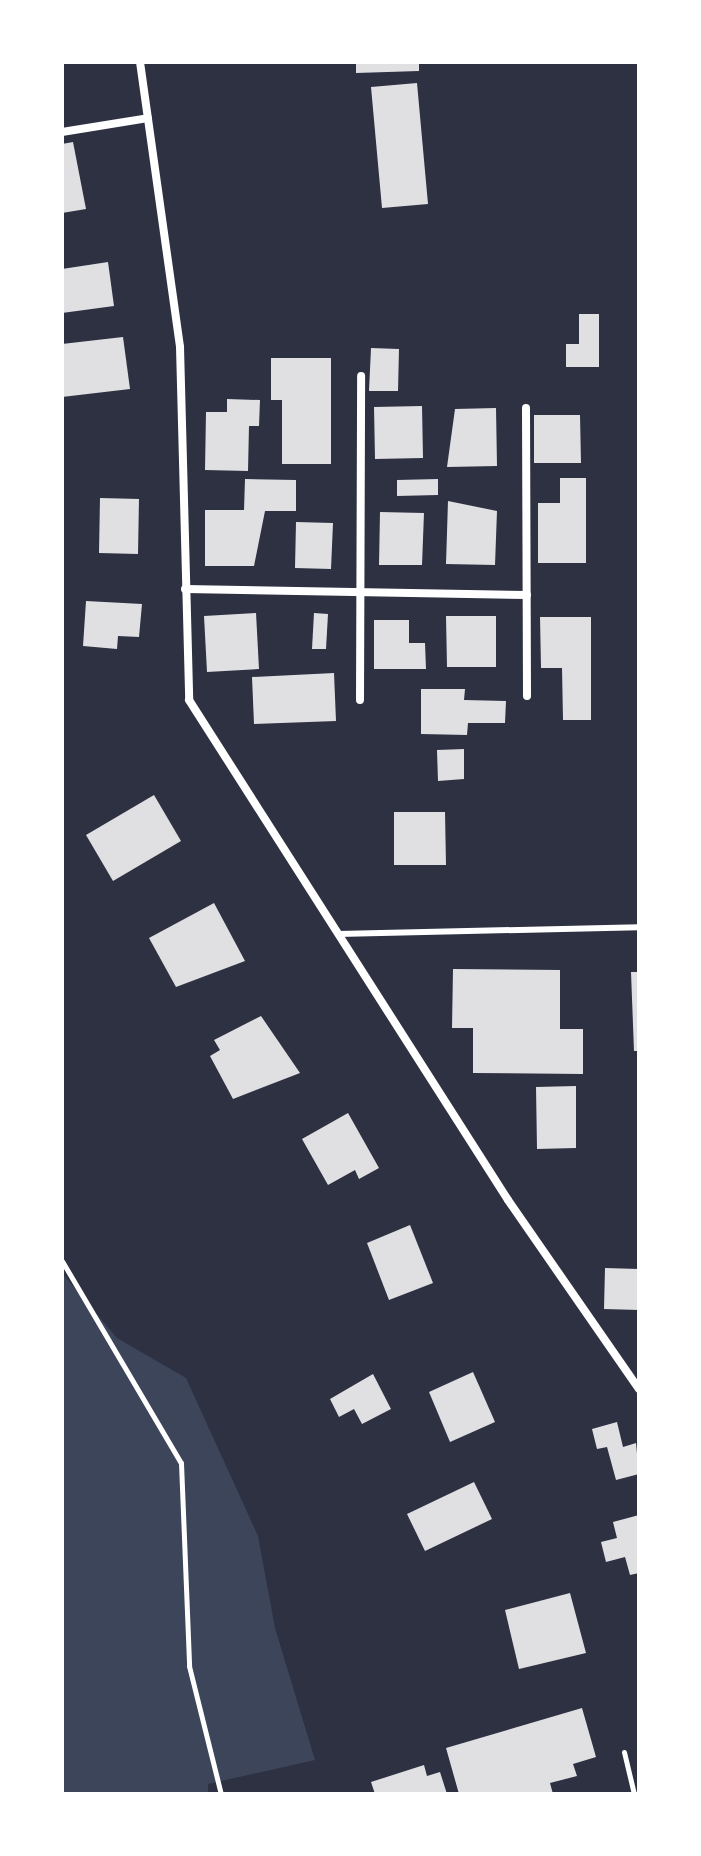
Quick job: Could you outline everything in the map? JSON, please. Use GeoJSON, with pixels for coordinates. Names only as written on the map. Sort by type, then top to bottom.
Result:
{"type":"FeatureCollection","features":[{"type":"Feature","properties":{"kind":"street"},"geometry":{"type":"LineString","coordinates":[[140,62],[180,347],[184,679],[197,720],[334,934],[639,1389]]}},
{"type":"Feature","properties":{"kind":"street"},"geometry":{"type":"LineString","coordinates":[[62,132],[148,118]]}},
{"type":"Feature","properties":{"kind":"street"},"geometry":{"type":"LineString","coordinates":[[360,700],[361,376]]}},
{"type":"Feature","properties":{"kind":"street"},"geometry":{"type":"LineString","coordinates":[[526,408],[527,696]]}},
{"type":"Feature","properties":{"kind":"street"},"geometry":{"type":"LineString","coordinates":[[185,589],[527,595]]}},
{"type":"Feature","properties":{"kind":"lane"},"geometry":{"type":"LineString","coordinates":[[334,934],[639,927]]}},
{"type":"Feature","properties":{"kind":"path"},"geometry":{"type":"LineString","coordinates":[[62,1261],[181,1463],[189,1666],[221,1794]]}},
{"type":"Feature","properties":{"kind":"path"},"geometry":{"type":"LineString","coordinates":[[624,1752],[634,1794]]}},
{"type":"Feature","properties":{"kind":"shaded area"},"geometry":{"type":"Polygon","coordinates":[[[62,1273],[117,1338],[186,1378],[258,1536],[275,1628],[315,1760],[208,1784],[208,1794],[62,1794],[62,1273]]]}},
{"type":"Feature","properties":{"kind":"building"},"geometry":{"type":"Polygon","coordinates":[[[356,62],[419,62],[419,71],[356,73],[356,62]]]}},
{"type":"Feature","properties":{"kind":"building"},"geometry":{"type":"Polygon","coordinates":[[[417,83],[428,204],[382,208],[371,87],[417,83]]]}},
{"type":"Feature","properties":{"kind":"building"},"geometry":{"type":"Polygon","coordinates":[[[73,142],[86,209],[62,213],[62,144],[73,142]]]}},
{"type":"Feature","properties":{"kind":"building"},"geometry":{"type":"Polygon","coordinates":[[[108,262],[114,306],[62,313],[62,269],[108,262]]]}},
{"type":"Feature","properties":{"kind":"building"},"geometry":{"type":"Polygon","coordinates":[[[579,314],[599,314],[599,367],[566,367],[566,344],[579,344],[579,314]]]}},
{"type":"Feature","properties":{"kind":"building"},"geometry":{"type":"Polygon","coordinates":[[[123,337],[130,389],[62,397],[62,344],[123,337]]]}},
{"type":"Feature","properties":{"kind":"building"},"geometry":{"type":"Polygon","coordinates":[[[371,348],[399,349],[398,391],[369,391],[371,348]]]}},
{"type":"Feature","properties":{"kind":"building"},"geometry":{"type":"Polygon","coordinates":[[[271,358],[331,358],[331,464],[282,464],[282,400],[271,400],[271,358]]]}},
{"type":"Feature","properties":{"kind":"building"},"geometry":{"type":"Polygon","coordinates":[[[227,399],[260,400],[259,426],[249,426],[248,471],[205,470],[206,412],[227,412],[227,399]]]}},
{"type":"Feature","properties":{"kind":"building"},"geometry":{"type":"Polygon","coordinates":[[[422,406],[423,458],[375,459],[374,407],[422,406]]]}},
{"type":"Feature","properties":{"kind":"building"},"geometry":{"type":"Polygon","coordinates":[[[496,408],[497,466],[447,467],[455,409],[496,408]]]}},
{"type":"Feature","properties":{"kind":"building"},"geometry":{"type":"Polygon","coordinates":[[[534,415],[580,415],[581,463],[534,463],[534,415]]]}},
{"type":"Feature","properties":{"kind":"building"},"geometry":{"type":"Polygon","coordinates":[[[560,478],[586,478],[586,563],[538,563],[538,503],[560,503],[560,478]]]}},
{"type":"Feature","properties":{"kind":"building"},"geometry":{"type":"Polygon","coordinates":[[[245,479],[296,480],[296,511],[265,511],[254,566],[205,566],[205,510],[244,510],[245,479]]]}},
{"type":"Feature","properties":{"kind":"building"},"geometry":{"type":"Polygon","coordinates":[[[438,479],[438,495],[397,496],[397,480],[438,479]]]}},
{"type":"Feature","properties":{"kind":"building"},"geometry":{"type":"Polygon","coordinates":[[[100,498],[139,499],[138,554],[99,553],[100,498]]]}},
{"type":"Feature","properties":{"kind":"building"},"geometry":{"type":"Polygon","coordinates":[[[448,501],[497,511],[495,565],[446,564],[448,501]]]}},
{"type":"Feature","properties":{"kind":"building"},"geometry":{"type":"Polygon","coordinates":[[[380,512],[424,513],[422,565],[379,565],[380,512]]]}},
{"type":"Feature","properties":{"kind":"building"},"geometry":{"type":"Polygon","coordinates":[[[296,522],[333,523],[331,569],[295,568],[296,522]]]}},
{"type":"Feature","properties":{"kind":"building"},"geometry":{"type":"Polygon","coordinates":[[[86,601],[142,604],[139,637],[118,636],[117,649],[83,646],[86,601]]]}},
{"type":"Feature","properties":{"kind":"building"},"geometry":{"type":"Polygon","coordinates":[[[256,613],[259,669],[207,672],[204,616],[256,613]]]}},
{"type":"Feature","properties":{"kind":"building"},"geometry":{"type":"Polygon","coordinates":[[[314,613],[328,614],[326,649],[312,649],[314,613]]]}},
{"type":"Feature","properties":{"kind":"building"},"geometry":{"type":"Polygon","coordinates":[[[446,616],[496,616],[496,667],[447,667],[446,616]]]}},
{"type":"Feature","properties":{"kind":"building"},"geometry":{"type":"Polygon","coordinates":[[[540,617],[591,617],[591,720],[563,720],[562,668],[541,668],[540,617]]]}},
{"type":"Feature","properties":{"kind":"building"},"geometry":{"type":"Polygon","coordinates":[[[374,620],[409,620],[409,643],[425,643],[426,669],[374,669],[374,620]]]}},
{"type":"Feature","properties":{"kind":"building"},"geometry":{"type":"Polygon","coordinates":[[[334,673],[336,721],[254,724],[252,677],[334,673]]]}},
{"type":"Feature","properties":{"kind":"building"},"geometry":{"type":"Polygon","coordinates":[[[421,689],[465,689],[464,700],[506,701],[505,723],[468,723],[467,735],[421,734],[421,689]]]}},
{"type":"Feature","properties":{"kind":"building"},"geometry":{"type":"Polygon","coordinates":[[[464,749],[464,779],[438,781],[437,750],[464,749]]]}},
{"type":"Feature","properties":{"kind":"building"},"geometry":{"type":"Polygon","coordinates":[[[154,795],[181,841],[113,881],[86,835],[154,795]]]}},
{"type":"Feature","properties":{"kind":"building"},"geometry":{"type":"Polygon","coordinates":[[[394,812],[445,812],[446,865],[394,865],[394,812]]]}},
{"type":"Feature","properties":{"kind":"building"},"geometry":{"type":"Polygon","coordinates":[[[214,903],[245,961],[176,987],[149,938],[214,903]]]}},
{"type":"Feature","properties":{"kind":"building"},"geometry":{"type":"Polygon","coordinates":[[[453,969],[560,970],[560,1029],[583,1029],[583,1074],[473,1073],[473,1028],[452,1028],[453,969]]]}},
{"type":"Feature","properties":{"kind":"building"},"geometry":{"type":"Polygon","coordinates":[[[631,972],[639,972],[639,1051],[634,1051],[631,972]]]}},
{"type":"Feature","properties":{"kind":"building"},"geometry":{"type":"Polygon","coordinates":[[[261,1016],[300,1073],[233,1099],[210,1056],[220,1050],[214,1040],[261,1016]]]}},
{"type":"Feature","properties":{"kind":"building"},"geometry":{"type":"Polygon","coordinates":[[[576,1086],[576,1148],[537,1149],[536,1087],[576,1086]]]}},
{"type":"Feature","properties":{"kind":"building"},"geometry":{"type":"Polygon","coordinates":[[[348,1113],[379,1168],[359,1179],[355,1170],[328,1185],[302,1139],[348,1113]]]}},
{"type":"Feature","properties":{"kind":"building"},"geometry":{"type":"Polygon","coordinates":[[[410,1225],[433,1283],[389,1300],[367,1243],[410,1225]]]}},
{"type":"Feature","properties":{"kind":"building"},"geometry":{"type":"Polygon","coordinates":[[[605,1268],[639,1269],[639,1310],[604,1309],[605,1268]]]}},
{"type":"Feature","properties":{"kind":"building"},"geometry":{"type":"Polygon","coordinates":[[[473,1372],[495,1422],[450,1442],[429,1392],[473,1372]]]}},
{"type":"Feature","properties":{"kind":"building"},"geometry":{"type":"Polygon","coordinates":[[[373,1374],[391,1409],[362,1424],[354,1409],[339,1417],[330,1399],[373,1374]]]}},
{"type":"Feature","properties":{"kind":"building"},"geometry":{"type":"Polygon","coordinates":[[[617,1422],[623,1447],[636,1443],[639,1474],[616,1480],[607,1447],[597,1449],[592,1429],[617,1422]]]}},
{"type":"Feature","properties":{"kind":"building"},"geometry":{"type":"Polygon","coordinates":[[[474,1482],[492,1519],[425,1551],[407,1514],[474,1482]]]}},
{"type":"Feature","properties":{"kind":"building"},"geometry":{"type":"Polygon","coordinates":[[[639,1515],[639,1573],[630,1575],[625,1557],[606,1562],[601,1542],[617,1538],[613,1522],[639,1515]]]}},
{"type":"Feature","properties":{"kind":"building"},"geometry":{"type":"Polygon","coordinates":[[[570,1593],[586,1653],[519,1669],[505,1610],[570,1593]]]}},
{"type":"Feature","properties":{"kind":"building"},"geometry":{"type":"Polygon","coordinates":[[[582,1708],[596,1757],[573,1764],[577,1776],[550,1783],[553,1794],[459,1794],[446,1748],[582,1708]]]}},
{"type":"Feature","properties":{"kind":"building"},"geometry":{"type":"Polygon","coordinates":[[[424,1765],[427,1776],[440,1772],[447,1794],[375,1794],[371,1782],[424,1765]]]}}]}
